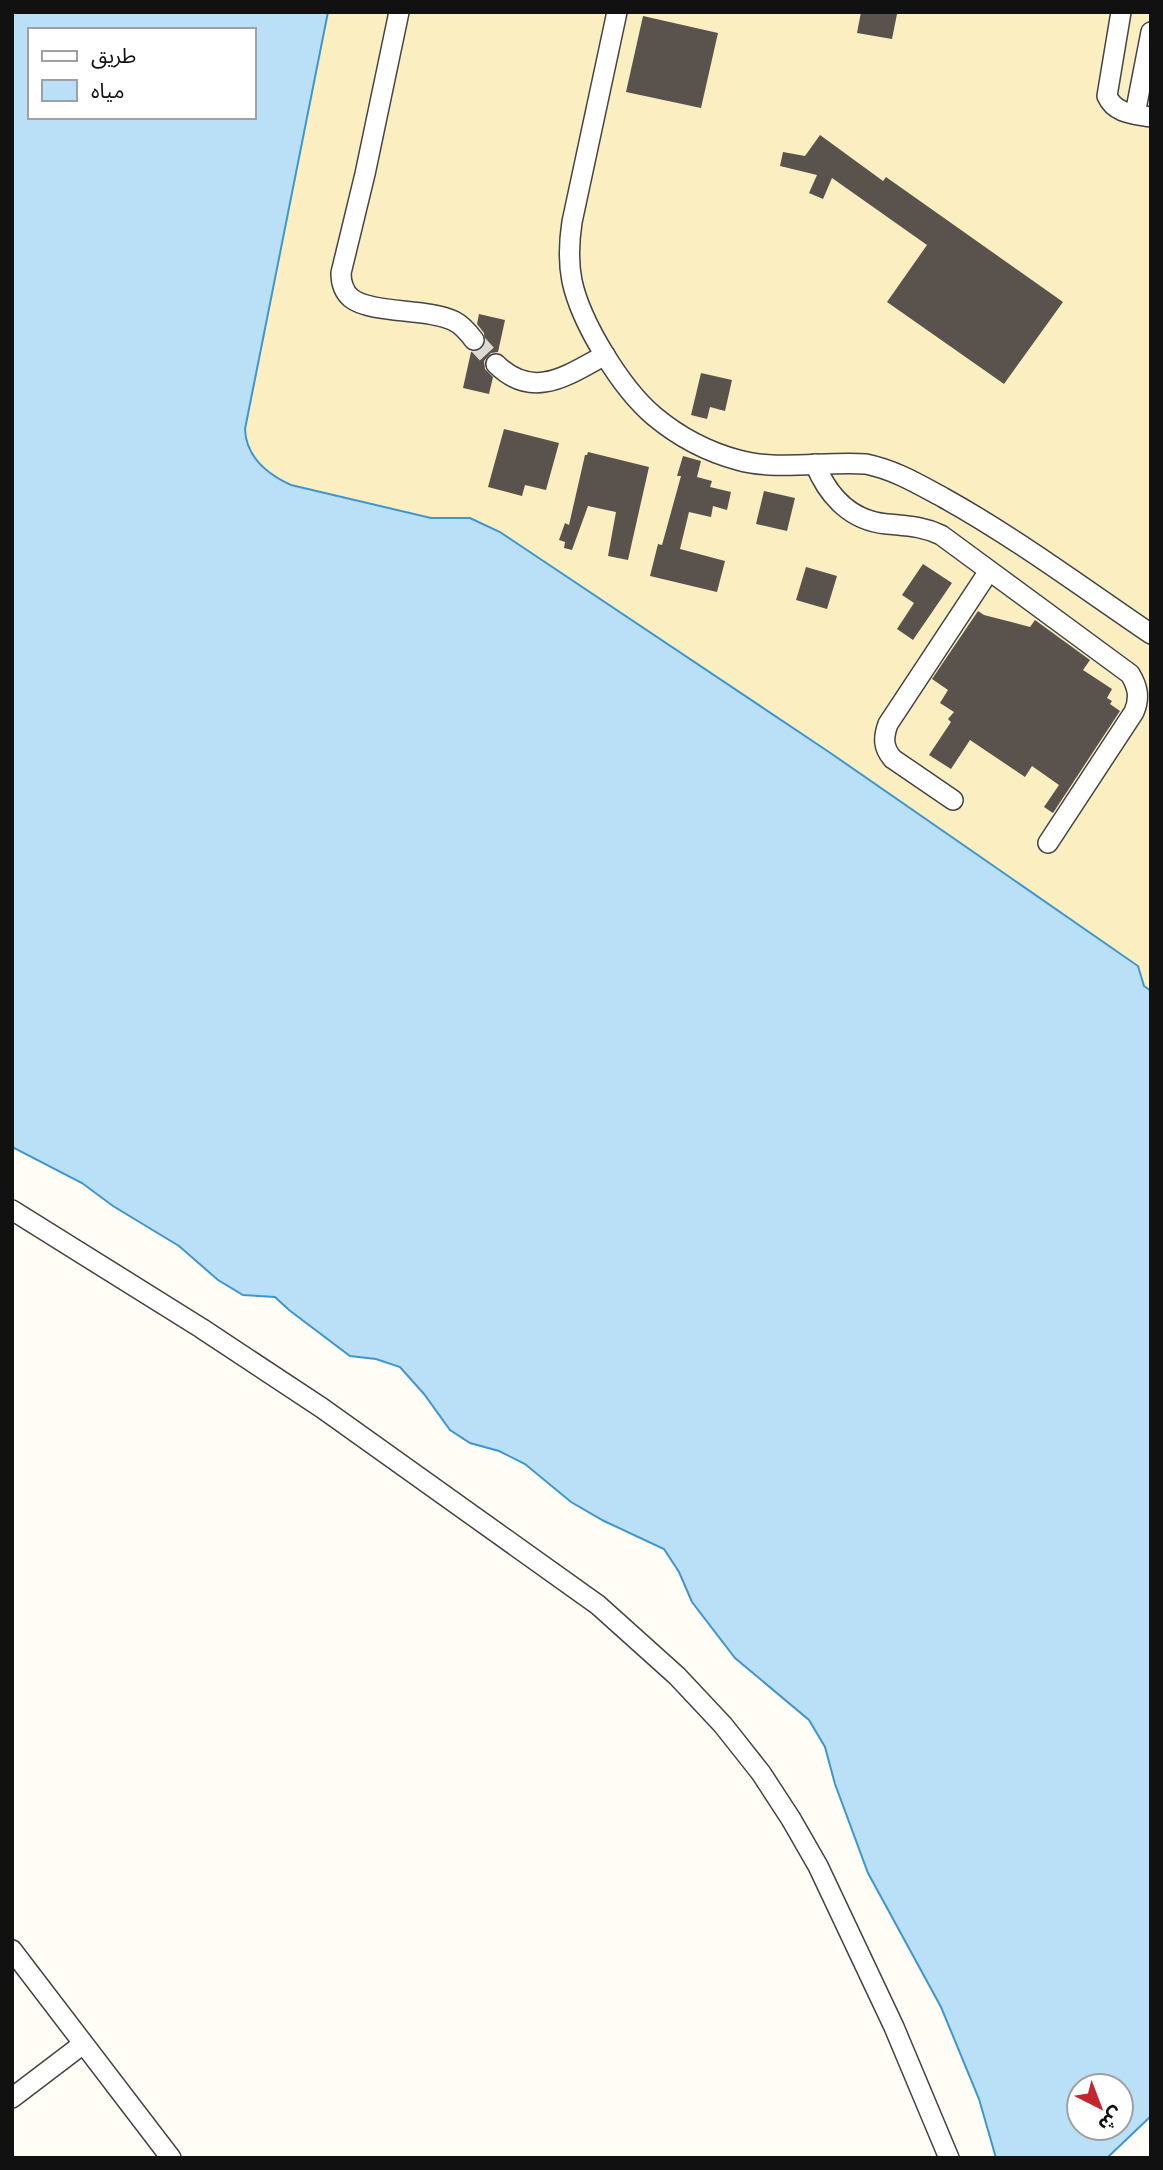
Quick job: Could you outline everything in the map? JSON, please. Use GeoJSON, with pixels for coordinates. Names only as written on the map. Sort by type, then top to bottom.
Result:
{"type":"FeatureCollection","features":[{"type":"Feature","properties":{"kind":"lane"},"geometry":{"type":"LineString","coordinates":[[399,12],[341,280],[347,294],[359,302],[444,317],[461,326],[474,340]]}},
{"type":"Feature","properties":{"kind":"lane"},"geometry":{"type":"LineString","coordinates":[[617,12],[572,222],[569,251],[572,283],[578,300],[605,355],[621,380],[652,414],[683,436],[741,461],[761,464],[866,464],[908,477],[976,516],[1151,634]]}},
{"type":"Feature","properties":{"kind":"lane"},"geometry":{"type":"LineString","coordinates":[[1121,12],[1107,96],[1118,110],[1143,116],[1151,32]]}},
{"type":"Feature","properties":{"kind":"lane"},"geometry":{"type":"LineString","coordinates":[[496,364],[511,376],[530,383],[540,383],[566,376],[605,355]]}},
{"type":"Feature","properties":{"kind":"lane"},"geometry":{"type":"LineString","coordinates":[[815,464],[829,492],[852,513],[866,520],[909,525],[941,535],[1130,674],[1138,691],[1134,712],[1048,843]]}},
{"type":"Feature","properties":{"kind":"lane"},"geometry":{"type":"LineString","coordinates":[[953,800],[893,759],[884,743],[885,733],[888,724],[989,571]]}},
{"type":"Feature","properties":{"kind":"lane"},"geometry":{"type":"LineString","coordinates":[[12,1210],[322,1408],[598,1605],[677,1676],[723,1725],[761,1773],[818,1866],[894,2028],[949,2158]]}},
{"type":"Feature","properties":{"kind":"lane"},"geometry":{"type":"LineString","coordinates":[[12,1950],[171,2158]]}},
{"type":"Feature","properties":{"kind":"lane"},"geometry":{"type":"LineString","coordinates":[[12,2098],[83,2044]]}},
{"type":"Feature","properties":{"kind":"sand"},"geometry":{"type":"Polygon","coordinates":[[[328,12],[1151,12],[1151,991],[1144,986],[1137,966],[829,751],[500,532],[470,518],[431,518],[291,485],[259,463],[249,448],[245,429],[328,12]]]}},
{"type":"Feature","properties":{"kind":"water"},"geometry":{"type":"Polygon","coordinates":[[[12,12],[328,12],[245,429],[249,448],[259,463],[291,485],[431,518],[470,518],[500,532],[829,752],[1138,966],[1144,986],[1151,991],[1151,2116],[1135,2131],[1135,2072],[1065,2072],[1065,2142],[1124,2142],[1107,2158],[996,2158],[979,2099],[941,2007],[868,1873],[835,1784],[825,1747],[809,1720],[735,1658],[692,1602],[679,1572],[664,1549],[571,1502],[525,1464],[499,1451],[470,1443],[450,1430],[400,1367],[376,1359],[350,1356],[275,1297],[243,1295],[218,1280],[179,1246],[113,1206],[82,1183],[12,1147],[12,12]]]}},
{"type":"Feature","properties":{"kind":"building"},"geometry":{"type":"Polygon","coordinates":[[[861,12],[897,14],[892,39],[857,33],[861,12]]]}},
{"type":"Feature","properties":{"kind":"building"},"geometry":{"type":"Polygon","coordinates":[[[643,16],[718,33],[701,108],[626,92],[643,16]]]}},
{"type":"Feature","properties":{"kind":"building"},"geometry":{"type":"Polygon","coordinates":[[[820,135],[883,181],[886,177],[1063,302],[1004,384],[887,302],[927,245],[832,178],[823,199],[809,193],[817,175],[780,166],[783,152],[805,156],[820,135]]]}},
{"type":"Feature","properties":{"kind":"building"},"geometry":{"type":"Polygon","coordinates":[[[479,314],[505,320],[498,352],[491,353],[484,361],[485,369],[493,377],[489,394],[463,388],[471,352],[481,350],[485,344],[484,333],[477,324],[479,314]]]}},
{"type":"Feature","properties":{"kind":"building"},"geometry":{"type":"Polygon","coordinates":[[[701,373],[732,380],[725,411],[710,407],[707,419],[691,415],[701,373]]]}},
{"type":"Feature","properties":{"kind":"building"},"geometry":{"type":"Polygon","coordinates":[[[504,429],[559,443],[546,490],[525,485],[522,496],[488,487],[504,429]]]}},
{"type":"Feature","properties":{"kind":"building"},"geometry":{"type":"Polygon","coordinates":[[[588,452],[649,467],[628,560],[608,556],[616,512],[588,506],[572,550],[564,548],[565,542],[559,540],[565,523],[569,525],[585,455],[588,452]]]}},
{"type":"Feature","properties":{"kind":"building"},"geometry":{"type":"Polygon","coordinates":[[[683,456],[701,461],[697,477],[712,481],[710,487],[731,492],[727,510],[713,506],[711,517],[689,512],[680,549],[725,561],[717,592],[650,576],[658,544],[662,545],[681,476],[677,476],[683,456]]]}},
{"type":"Feature","properties":{"kind":"building"},"geometry":{"type":"Polygon","coordinates":[[[764,491],[795,498],[787,531],[756,524],[764,491]]]}},
{"type":"Feature","properties":{"kind":"building"},"geometry":{"type":"Polygon","coordinates":[[[923,564],[952,583],[913,640],[897,629],[914,603],[902,595],[923,564]]]}},
{"type":"Feature","properties":{"kind":"building"},"geometry":{"type":"Polygon","coordinates":[[[806,567],[837,576],[827,609],[796,600],[806,567]]]}},
{"type":"Feature","properties":{"kind":"building"},"geometry":{"type":"Polygon","coordinates":[[[978,611],[1030,627],[1035,620],[1090,660],[1083,670],[1112,689],[1107,698],[1112,701],[1110,704],[1120,711],[1053,813],[1044,807],[1059,785],[1032,766],[1025,777],[970,740],[951,769],[929,755],[951,722],[948,719],[954,712],[940,703],[948,690],[932,679],[978,611]]]}},
{"type":"Feature","properties":{"kind":"tunnel"},"geometry":{"type":"LineString","coordinates":[[474,340],[496,364]]}}]}
